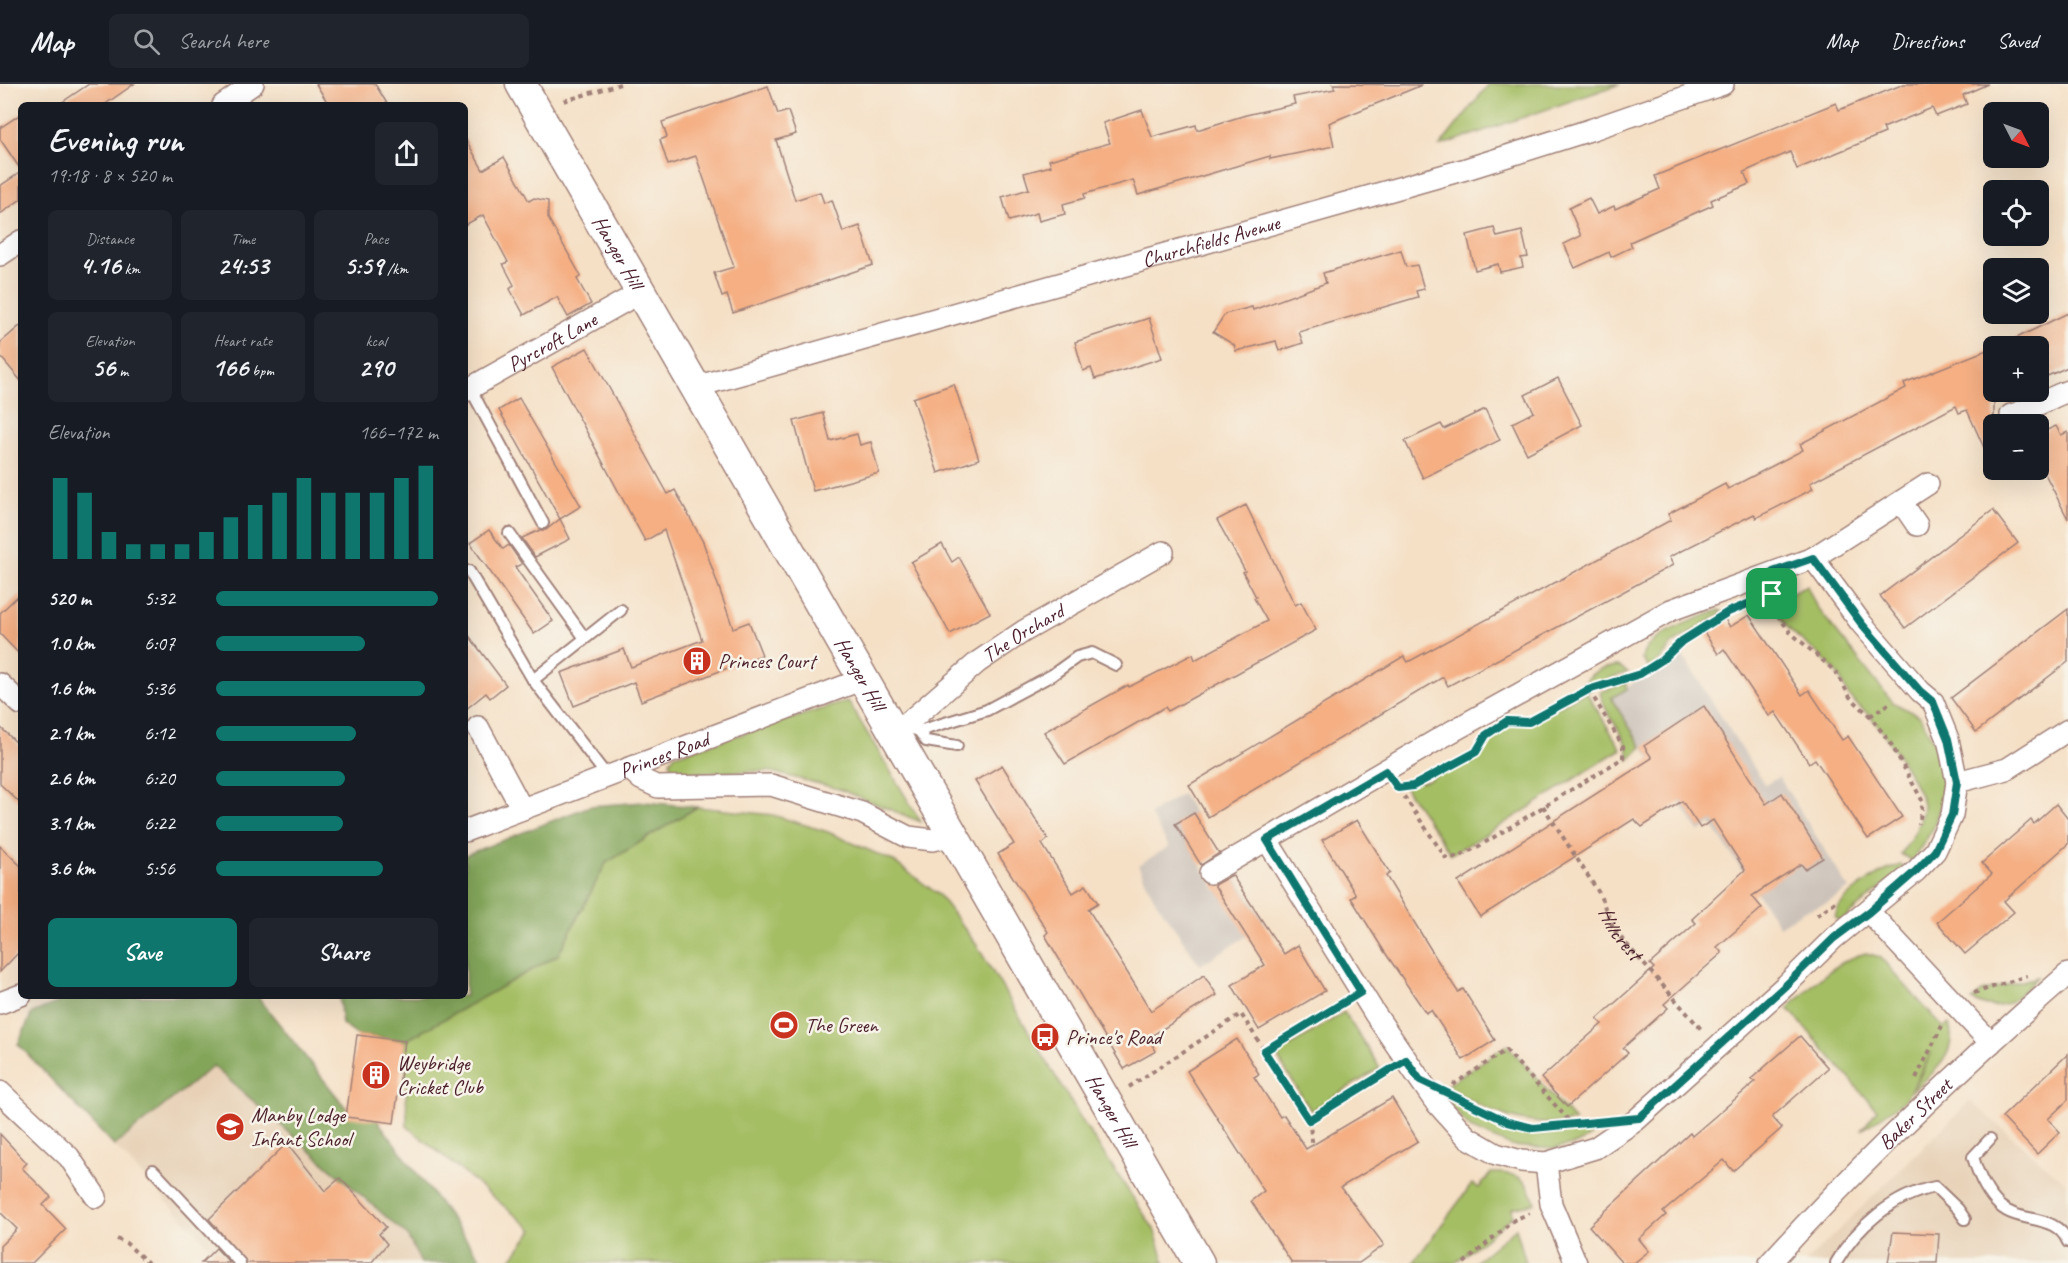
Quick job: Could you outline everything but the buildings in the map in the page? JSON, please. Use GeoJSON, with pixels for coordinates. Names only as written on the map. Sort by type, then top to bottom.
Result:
{"type":"FeatureCollection","features":[{"type":"Feature","properties":{"kind":"main road","name":"Hanger Hill"},"geometry":{"type":"LineString","coordinates":[[521,84],[863,679],[905,729],[952,835],[1104,1101],[1200,1263]]}},
{"type":"Feature","properties":{"kind":"street"},"geometry":{"type":"LineString","coordinates":[[227,102],[253,84]]}},
{"type":"Feature","properties":{"kind":"street","name":"Churchfields Avenue"},"geometry":{"type":"LineString","coordinates":[[695,387],[1466,169],[1593,129],[1723,84]]}},
{"type":"Feature","properties":{"kind":"street"},"geometry":{"type":"LineString","coordinates":[[0,255],[18,243]]}},
{"type":"Feature","properties":{"kind":"street","name":"Pyrcroft Lane"},"geometry":{"type":"LineString","coordinates":[[468,389],[641,292]]}},
{"type":"Feature","properties":{"kind":"street"},"geometry":{"type":"LineString","coordinates":[[2015,414],[2028,411],[2068,391]]}},
{"type":"Feature","properties":{"kind":"street"},"geometry":{"type":"LineString","coordinates":[[1210,873],[1671,610],[1813,558],[1902,503],[1928,484]]}},
{"type":"Feature","properties":{"kind":"street"},"geometry":{"type":"LineString","coordinates":[[1902,503],[1917,525]]}},
{"type":"Feature","properties":{"kind":"street","name":"The Orchard"},"geometry":{"type":"LineString","coordinates":[[905,729],[970,668],[1024,631],[1163,552]]}},
{"type":"Feature","properties":{"kind":"street"},"geometry":{"type":"LineString","coordinates":[[1267,840],[1406,1060],[1467,1137],[1496,1154],[1521,1161],[1546,1163],[1596,1148],[1635,1121],[1834,938],[1869,912],[1916,871],[1935,851],[1952,815],[1957,782],[1948,739],[1933,702],[1920,691],[1861,623],[1813,558]]}},
{"type":"Feature","properties":{"kind":"street","name":"Princes Road"},"geometry":{"type":"LineString","coordinates":[[468,830],[863,679]]}},
{"type":"Feature","properties":{"kind":"street"},"geometry":{"type":"LineString","coordinates":[[0,684],[18,701]]}},
{"type":"Feature","properties":{"kind":"street"},"geometry":{"type":"LineString","coordinates":[[478,727],[522,809]]}},
{"type":"Feature","properties":{"kind":"street"},"geometry":{"type":"LineString","coordinates":[[1957,782],[2007,769],[2068,730]]}},
{"type":"Feature","properties":{"kind":"street"},"geometry":{"type":"LineString","coordinates":[[630,768],[641,779],[658,787],[771,786],[862,813],[908,837],[933,840],[952,835]]}},
{"type":"Feature","properties":{"kind":"street"},"geometry":{"type":"LineString","coordinates":[[1869,912],[1991,1043]]}},
{"type":"Feature","properties":{"kind":"street","name":"Baker Street"},"geometry":{"type":"LineString","coordinates":[[1770,1263],[1829,1198],[1991,1043],[2068,974]]}},
{"type":"Feature","properties":{"kind":"street"},"geometry":{"type":"LineString","coordinates":[[0,1003],[18,996]]}},
{"type":"Feature","properties":{"kind":"street"},"geometry":{"type":"LineString","coordinates":[[0,1092],[69,1157],[96,1197]]}},
{"type":"Feature","properties":{"kind":"street"},"geometry":{"type":"LineString","coordinates":[[1546,1163],[1551,1204],[1576,1263]]}},
{"type":"Feature","properties":{"kind":"lane"},"geometry":{"type":"LineString","coordinates":[[468,392],[543,523]]}},
{"type":"Feature","properties":{"kind":"lane"},"geometry":{"type":"LineString","coordinates":[[509,533],[584,638]]}},
{"type":"Feature","properties":{"kind":"lane"},"geometry":{"type":"LineString","coordinates":[[469,571],[533,680],[607,776]]}},
{"type":"Feature","properties":{"kind":"lane"},"geometry":{"type":"LineString","coordinates":[[533,680],[621,610]]}},
{"type":"Feature","properties":{"kind":"lane"},"geometry":{"type":"LineString","coordinates":[[905,729],[987,710],[1052,675],[1077,657],[1092,653],[1116,665]]}},
{"type":"Feature","properties":{"kind":"lane"},"geometry":{"type":"LineString","coordinates":[[905,729],[926,741],[957,746]]}},
{"type":"Feature","properties":{"kind":"lane"},"geometry":{"type":"LineString","coordinates":[[1990,1139],[1973,1157],[1978,1174],[2001,1207],[2019,1215],[2044,1219],[2068,1242]]}},
{"type":"Feature","properties":{"kind":"lane"},"geometry":{"type":"LineString","coordinates":[[153,1170],[240,1263]]}},
{"type":"Feature","properties":{"kind":"lane"},"geometry":{"type":"LineString","coordinates":[[1836,1263],[1847,1244],[1862,1230],[1884,1210],[1915,1191],[1935,1187],[1959,1209],[1965,1219]]}},
{"type":"Feature","properties":{"kind":"path"},"geometry":{"type":"LineString","coordinates":[[557,103],[620,84]]}},
{"type":"Feature","properties":{"kind":"path"},"geometry":{"type":"LineString","coordinates":[[1762,598],[1772,594],[1777,614],[1790,632],[1836,672],[1850,697],[1870,716],[1891,744],[1923,802],[1916,831]]}},
{"type":"Feature","properties":{"kind":"path"},"geometry":{"type":"LineString","coordinates":[[1520,721],[1529,722],[1588,690],[1640,674],[1662,660],[1673,647],[1709,623]]}},
{"type":"Feature","properties":{"kind":"path"},"geometry":{"type":"LineString","coordinates":[[1486,735],[1476,752],[1413,786],[1398,788],[1446,858],[1458,857],[1481,845],[1623,758],[1623,747],[1588,690],[1581,660]]}},
{"type":"Feature","properties":{"kind":"path"},"geometry":{"type":"LineString","coordinates":[[1870,716],[1892,702]]}},
{"type":"Feature","properties":{"kind":"path","name":"Hillcrest"},"geometry":{"type":"LineString","coordinates":[[1543,806],[1599,894],[1614,930],[1718,1047]]}},
{"type":"Feature","properties":{"kind":"path"},"geometry":{"type":"LineString","coordinates":[[1817,915],[1845,895]]}},
{"type":"Feature","properties":{"kind":"path"},"geometry":{"type":"LineString","coordinates":[[1264,1051],[1361,992]]}},
{"type":"Feature","properties":{"kind":"path"},"geometry":{"type":"LineString","coordinates":[[1104,1101],[1241,1014],[1309,1120],[1313,1147]]}},
{"type":"Feature","properties":{"kind":"path"},"geometry":{"type":"LineString","coordinates":[[1420,1080],[1443,1091],[1506,1050],[1573,1125]]}},
{"type":"Feature","properties":{"kind":"path"},"geometry":{"type":"LineString","coordinates":[[1309,1120],[1406,1060]]}},
{"type":"Feature","properties":{"kind":"path"},"geometry":{"type":"LineString","coordinates":[[1469,1104],[1508,1122],[1533,1128],[1595,1122]]}},
{"type":"Feature","properties":{"kind":"path"},"geometry":{"type":"LineString","coordinates":[[1464,1263],[1514,1220],[1551,1204]]}},
{"type":"Feature","properties":{"kind":"path"},"geometry":{"type":"LineString","coordinates":[[117,1239],[126,1243],[148,1263]]}},
{"type":"Feature","properties":{"kind":"shaded area"},"geometry":{"type":"Polygon","coordinates":[[[1680,652],[1765,785],[1779,777],[1849,889],[1827,903],[1803,911],[1779,926],[1711,824],[1699,832],[1611,698],[1680,652]]]}},
{"type":"Feature","properties":{"kind":"shaded area"},"geometry":{"type":"Polygon","coordinates":[[[1182,794],[1215,848],[1197,860],[1217,891],[1237,879],[1266,924],[1200,965],[1154,898],[1138,865],[1169,847],[1150,814],[1182,794]]]}},
{"type":"Feature","properties":{"kind":"shaded area","name":"Manby Lodge Infant School"},"geometry":{"type":"Polygon","coordinates":[[[65,999],[259,999],[446,1233],[475,1263],[225,1263],[18,1044],[32,1013],[65,999]]]}},
{"type":"Feature","properties":{"kind":"shaded area"},"geometry":{"type":"Polygon","coordinates":[[[1970,1101],[2067,1184],[2068,1263],[1805,1263],[1970,1101]]]}},
{"type":"Feature","properties":{"kind":"green space"},"geometry":{"type":"Polygon","coordinates":[[[1489,84],[1620,84],[1440,146],[1489,84]]]}},
{"type":"Feature","properties":{"kind":"green space"},"geometry":{"type":"Polygon","coordinates":[[[1807,586],[1816,606],[1892,702],[1920,716],[1937,749],[1943,774],[1941,803],[1933,829],[1912,861],[1901,854],[1921,819],[1923,805],[1916,787],[1874,721],[1849,696],[1838,675],[1828,663],[1785,624],[1773,602],[1807,586]]]}},
{"type":"Feature","properties":{"kind":"green space"},"geometry":{"type":"Polygon","coordinates":[[[1719,610],[1723,612],[1672,644],[1661,659],[1649,668],[1642,659],[1645,650],[1662,635],[1719,610]]]}},
{"type":"Feature","properties":{"kind":"green space"},"geometry":{"type":"Polygon","coordinates":[[[1618,666],[1628,672],[1581,689],[1595,672],[1618,666]]]}},
{"type":"Feature","properties":{"kind":"green space"},"geometry":{"type":"Polygon","coordinates":[[[1626,683],[1627,689],[1611,698],[1642,747],[1629,760],[1625,742],[1606,710],[1600,692],[1626,683]]]}},
{"type":"Feature","properties":{"kind":"green space"},"geometry":{"type":"Polygon","coordinates":[[[1586,692],[1621,749],[1516,816],[1451,854],[1403,785],[1428,780],[1485,746],[1497,728],[1511,720],[1518,717],[1535,719],[1586,692]]]}},
{"type":"Feature","properties":{"kind":"green space"},"geometry":{"type":"Polygon","coordinates":[[[848,701],[921,822],[839,789],[768,771],[678,773],[671,768],[670,761],[675,755],[848,701]]]}},
{"type":"Feature","properties":{"kind":"green space"},"geometry":{"type":"Polygon","coordinates":[[[644,802],[697,807],[606,863],[558,955],[405,1041],[357,1035],[342,1024],[339,999],[468,999],[468,854],[590,806],[644,802]]]}},
{"type":"Feature","properties":{"kind":"green space","name":"The Green"},"geometry":{"type":"Polygon","coordinates":[[[697,807],[773,815],[828,832],[893,861],[939,895],[976,944],[1086,1127],[1154,1229],[1165,1263],[508,1263],[533,1230],[407,1126],[405,1041],[558,955],[606,863],[697,807]]]}},
{"type":"Feature","properties":{"kind":"green space"},"geometry":{"type":"Polygon","coordinates":[[[1901,865],[1904,869],[1841,921],[1835,918],[1843,902],[1851,893],[1872,878],[1901,865]]]}},
{"type":"Feature","properties":{"kind":"green space"},"geometry":{"type":"Polygon","coordinates":[[[1866,953],[1880,957],[1944,1028],[1949,1024],[1951,1035],[1947,1054],[1935,1070],[1912,1092],[1932,1052],[1905,1100],[1862,1130],[1877,1110],[1788,1008],[1834,968],[1866,953]]]}},
{"type":"Feature","properties":{"kind":"green space"},"geometry":{"type":"Polygon","coordinates":[[[2037,977],[2015,998],[2000,1006],[1992,1007],[1972,1000],[1982,992],[2037,977]]]}},
{"type":"Feature","properties":{"kind":"green space"},"geometry":{"type":"Polygon","coordinates":[[[66,999],[259,999],[347,1109],[378,1121],[484,1263],[421,1263],[407,1235],[213,1066],[114,1146],[18,1044],[32,1013],[66,999]]]}},
{"type":"Feature","properties":{"kind":"green space"},"geometry":{"type":"Polygon","coordinates":[[[1344,1012],[1380,1068],[1311,1111],[1276,1055],[1344,1012]]]}},
{"type":"Feature","properties":{"kind":"green space"},"geometry":{"type":"Polygon","coordinates":[[[1507,1045],[1575,1121],[1541,1123],[1524,1121],[1491,1111],[1447,1085],[1507,1045]]]}},
{"type":"Feature","properties":{"kind":"green space"},"geometry":{"type":"Polygon","coordinates":[[[1442,1095],[1498,1123],[1528,1132],[1560,1133],[1606,1127],[1577,1144],[1553,1149],[1511,1146],[1470,1128],[1442,1095]]]}},
{"type":"Feature","properties":{"kind":"green space"},"geometry":{"type":"Polygon","coordinates":[[[1491,1173],[1515,1175],[1520,1178],[1529,1188],[1535,1203],[1512,1208],[1513,1216],[1455,1263],[1413,1263],[1472,1184],[1479,1188],[1491,1173]]]}},
{"type":"Feature","properties":{"kind":"green space"},"geometry":{"type":"Polygon","coordinates":[[[1516,1228],[1526,1263],[1474,1263],[1516,1228]]]}},
{"type":"Feature","properties":{"kind":"place","name":"Princes Court"},"geometry":{"type":"Point","coordinates":[697,661]}},
{"type":"Feature","properties":{"kind":"place","name":"The Green"},"geometry":{"type":"Point","coordinates":[784,1025]}},
{"type":"Feature","properties":{"kind":"place","name":"Prince's Road"},"geometry":{"type":"Point","coordinates":[1045,1037]}},
{"type":"Feature","properties":{"kind":"place","name":"Weybridge Cricket Club"},"geometry":{"type":"Point","coordinates":[376,1075]}},
{"type":"Feature","properties":{"kind":"place","name":"Manby Lodge Infant School"},"geometry":{"type":"Point","coordinates":[230,1127]}},
{"type":"Feature","properties":{"kind":"route"},"geometry":{"type":"LineString","coordinates":[[1813,558],[1861,623],[1920,691],[1933,702],[1948,739],[1957,782],[1952,815],[1935,851],[1869,912],[1834,938],[1786,985],[1639,1118],[1533,1128],[1508,1122],[1420,1080],[1406,1060],[1309,1120],[1264,1051],[1361,992],[1267,840],[1386,771],[1398,788],[1413,786],[1476,752],[1486,735],[1507,721],[1529,722],[1588,690],[1640,674],[1662,660],[1673,647],[1728,612],[1772,594],[1773,572],[1813,558]]}}]}
